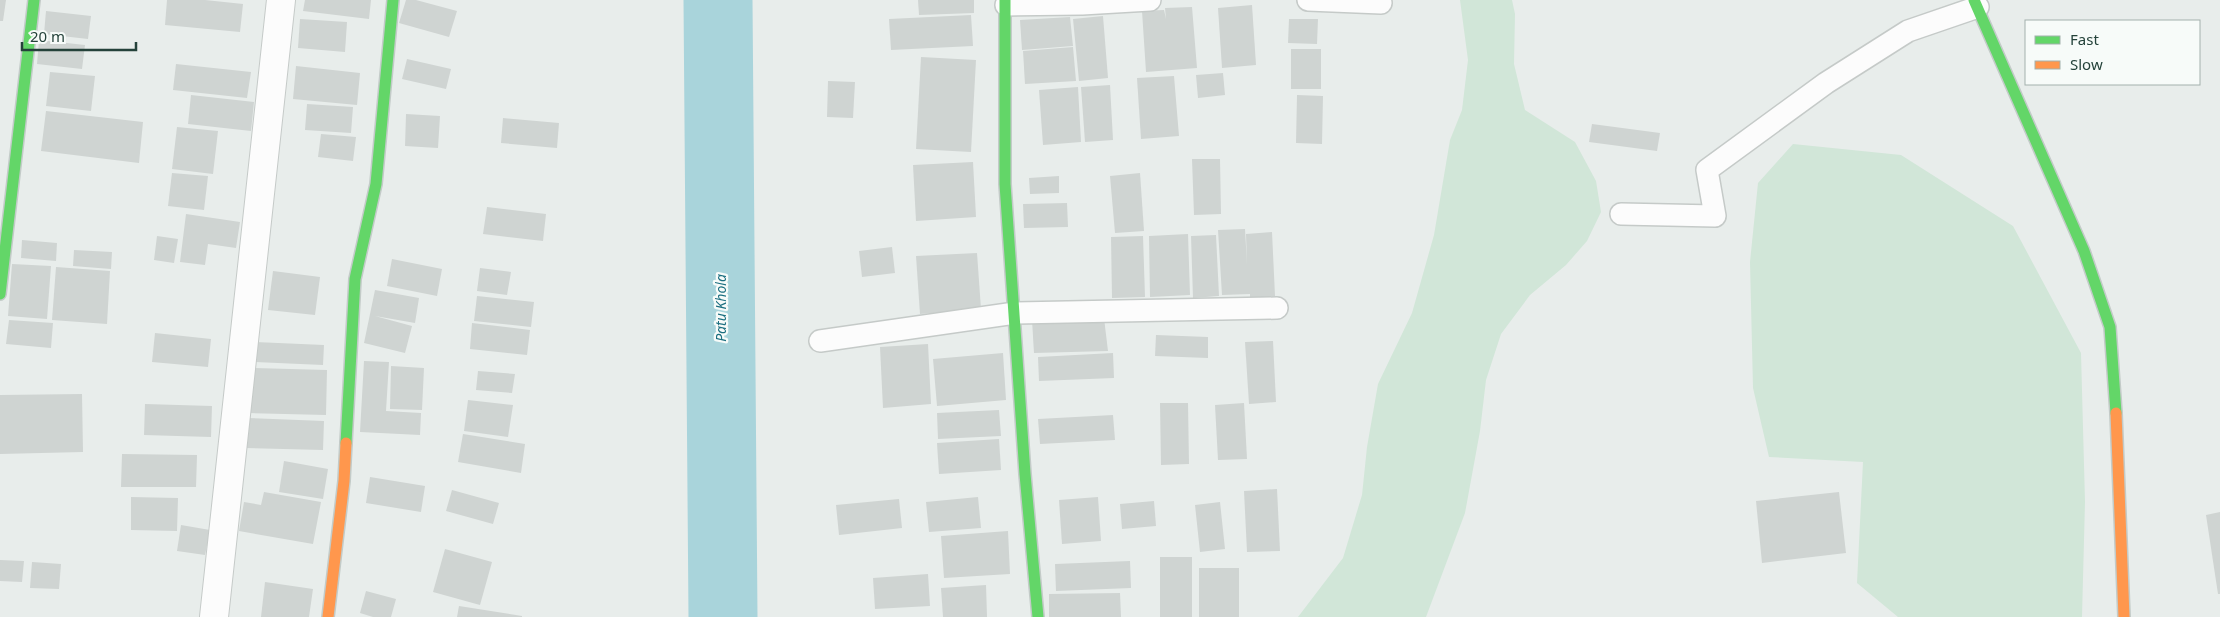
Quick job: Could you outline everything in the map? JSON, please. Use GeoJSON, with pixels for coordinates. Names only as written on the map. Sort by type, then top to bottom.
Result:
{"type":"FeatureCollection","features":[{"type":"Feature","properties":{"kind":"street"},"geometry":{"type":"LineString","coordinates":[[0,294],[34,0]]}},
{"type":"Feature","properties":{"kind":"street"},"geometry":{"type":"LineString","coordinates":[[214,617],[281,0]]}},
{"type":"Feature","properties":{"kind":"street"},"geometry":{"type":"LineString","coordinates":[[328,617],[344,481],[355,279],[376,184],[393,0]]}},
{"type":"Feature","properties":{"kind":"street"},"geometry":{"type":"LineString","coordinates":[[1005,3],[1005,184],[1025,474],[1038,617]]}},
{"type":"Feature","properties":{"kind":"street"},"geometry":{"type":"LineString","coordinates":[[1976,4],[2084,251],[2110,327],[2119,455],[2124,617]]}},
{"type":"Feature","properties":{"kind":"lane"},"geometry":{"type":"LineString","coordinates":[[1005,3],[1082,4],[1150,0]]}},
{"type":"Feature","properties":{"kind":"lane"},"geometry":{"type":"LineString","coordinates":[[1308,0],[1381,3]]}},
{"type":"Feature","properties":{"kind":"lane"},"geometry":{"type":"LineString","coordinates":[[1621,214],[1715,216],[1707,170],[1826,83],[1908,31],[1976,4]]}},
{"type":"Feature","properties":{"kind":"lane"},"geometry":{"type":"LineString","coordinates":[[820,341],[1015,313],[1277,308]]}},
{"type":"Feature","properties":{"kind":"green space"},"geometry":{"type":"Polygon","coordinates":[[[1460,0],[1512,0],[1515,14],[1514,64],[1525,110],[1575,142],[1596,181],[1601,212],[1587,241],[1566,265],[1530,295],[1501,334],[1486,380],[1480,431],[1465,513],[1426,617],[1298,617],[1343,558],[1362,495],[1367,447],[1378,384],[1412,313],[1434,235],[1450,140],[1462,110],[1468,60],[1460,0]]]}},
{"type":"Feature","properties":{"kind":"green space"},"geometry":{"type":"Polygon","coordinates":[[[1793,144],[1901,155],[2013,226],[2081,353],[2085,502],[2082,617],[1898,617],[1857,583],[1863,462],[1769,457],[1753,388],[1750,262],[1758,183],[1793,144]]]}},
{"type":"Feature","properties":{"kind":"building"},"geometry":{"type":"Polygon","coordinates":[[[0,0],[6,0],[3,21],[0,21],[0,0]]]}},
{"type":"Feature","properties":{"kind":"building"},"geometry":{"type":"Polygon","coordinates":[[[167,0],[205,0],[243,4],[240,32],[165,25],[167,0]]]}},
{"type":"Feature","properties":{"kind":"building"},"geometry":{"type":"Polygon","coordinates":[[[305,0],[371,0],[369,19],[303,11],[305,0]]]}},
{"type":"Feature","properties":{"kind":"building"},"geometry":{"type":"Polygon","coordinates":[[[406,0],[416,0],[457,11],[449,37],[399,23],[406,0]]]}},
{"type":"Feature","properties":{"kind":"building"},"geometry":{"type":"Polygon","coordinates":[[[918,0],[974,0],[974,13],[919,15],[918,0]]]}},
{"type":"Feature","properties":{"kind":"building"},"geometry":{"type":"Polygon","coordinates":[[[1252,5],[1256,65],[1222,68],[1218,8],[1252,5]]]}},
{"type":"Feature","properties":{"kind":"building"},"geometry":{"type":"Polygon","coordinates":[[[1192,7],[1197,68],[1146,72],[1142,11],[1164,10],[1166,19],[1165,8],[1192,7]]]}},
{"type":"Feature","properties":{"kind":"building"},"geometry":{"type":"Polygon","coordinates":[[[46,11],[91,16],[88,39],[44,34],[46,11]]]}},
{"type":"Feature","properties":{"kind":"building"},"geometry":{"type":"Polygon","coordinates":[[[971,15],[973,46],[891,50],[889,19],[971,15]]]}},
{"type":"Feature","properties":{"kind":"building"},"geometry":{"type":"Polygon","coordinates":[[[1103,16],[1108,78],[1079,81],[1073,19],[1103,16]]]}},
{"type":"Feature","properties":{"kind":"building"},"geometry":{"type":"Polygon","coordinates":[[[1070,17],[1073,46],[1022,50],[1020,20],[1070,17]]]}},
{"type":"Feature","properties":{"kind":"building"},"geometry":{"type":"Polygon","coordinates":[[[300,19],[347,22],[345,52],[298,48],[300,19]]]}},
{"type":"Feature","properties":{"kind":"building"},"geometry":{"type":"Polygon","coordinates":[[[1289,19],[1318,19],[1317,44],[1288,43],[1289,19]]]}},
{"type":"Feature","properties":{"kind":"building"},"geometry":{"type":"Polygon","coordinates":[[[39,40],[85,45],[82,69],[37,64],[39,40]]]}},
{"type":"Feature","properties":{"kind":"building"},"geometry":{"type":"Polygon","coordinates":[[[1073,47],[1076,81],[1025,84],[1023,51],[1073,47]]]}},
{"type":"Feature","properties":{"kind":"building"},"geometry":{"type":"Polygon","coordinates":[[[1291,49],[1321,49],[1321,89],[1291,89],[1291,49]]]}},
{"type":"Feature","properties":{"kind":"building"},"geometry":{"type":"Polygon","coordinates":[[[921,57],[976,60],[971,152],[916,149],[921,57]]]}},
{"type":"Feature","properties":{"kind":"building"},"geometry":{"type":"Polygon","coordinates":[[[407,59],[451,69],[446,89],[402,79],[407,59]]]}},
{"type":"Feature","properties":{"kind":"building"},"geometry":{"type":"Polygon","coordinates":[[[176,64],[251,72],[247,98],[173,90],[176,64]]]}},
{"type":"Feature","properties":{"kind":"building"},"geometry":{"type":"Polygon","coordinates":[[[296,66],[360,73],[357,105],[293,99],[296,66]]]}},
{"type":"Feature","properties":{"kind":"building"},"geometry":{"type":"Polygon","coordinates":[[[50,72],[95,76],[91,111],[46,106],[50,72]]]}},
{"type":"Feature","properties":{"kind":"building"},"geometry":{"type":"Polygon","coordinates":[[[1223,73],[1225,95],[1198,98],[1196,75],[1223,73]]]}},
{"type":"Feature","properties":{"kind":"building"},"geometry":{"type":"Polygon","coordinates":[[[1174,76],[1179,136],[1141,139],[1137,78],[1174,76]]]}},
{"type":"Feature","properties":{"kind":"building"},"geometry":{"type":"Polygon","coordinates":[[[828,81],[855,82],[853,118],[827,117],[828,81]]]}},
{"type":"Feature","properties":{"kind":"building"},"geometry":{"type":"Polygon","coordinates":[[[1110,85],[1113,140],[1085,142],[1081,87],[1110,85]]]}},
{"type":"Feature","properties":{"kind":"building"},"geometry":{"type":"Polygon","coordinates":[[[1078,87],[1081,142],[1043,145],[1039,90],[1078,87]]]}},
{"type":"Feature","properties":{"kind":"building"},"geometry":{"type":"Polygon","coordinates":[[[191,95],[254,102],[251,131],[188,124],[191,95]]]}},
{"type":"Feature","properties":{"kind":"building"},"geometry":{"type":"Polygon","coordinates":[[[1297,95],[1323,96],[1322,144],[1296,143],[1297,95]]]}},
{"type":"Feature","properties":{"kind":"building"},"geometry":{"type":"Polygon","coordinates":[[[307,104],[353,107],[351,133],[305,130],[307,104]]]}},
{"type":"Feature","properties":{"kind":"building"},"geometry":{"type":"Polygon","coordinates":[[[46,111],[143,122],[139,163],[41,151],[46,111]]]}},
{"type":"Feature","properties":{"kind":"building"},"geometry":{"type":"Polygon","coordinates":[[[406,114],[440,116],[438,148],[405,146],[406,114]]]}},
{"type":"Feature","properties":{"kind":"building"},"geometry":{"type":"Polygon","coordinates":[[[503,118],[559,123],[557,148],[501,143],[503,118]]]}},
{"type":"Feature","properties":{"kind":"building"},"geometry":{"type":"Polygon","coordinates":[[[1592,124],[1660,133],[1657,151],[1589,142],[1592,124]]]}},
{"type":"Feature","properties":{"kind":"building"},"geometry":{"type":"Polygon","coordinates":[[[177,127],[218,131],[213,174],[172,169],[177,127]]]}},
{"type":"Feature","properties":{"kind":"building"},"geometry":{"type":"Polygon","coordinates":[[[321,134],[356,137],[353,161],[318,157],[321,134]]]}},
{"type":"Feature","properties":{"kind":"building"},"geometry":{"type":"Polygon","coordinates":[[[1192,159],[1220,159],[1221,214],[1194,215],[1192,159]]]}},
{"type":"Feature","properties":{"kind":"building"},"geometry":{"type":"Polygon","coordinates":[[[973,162],[976,217],[916,221],[913,165],[973,162]]]}},
{"type":"Feature","properties":{"kind":"building"},"geometry":{"type":"Polygon","coordinates":[[[172,173],[208,176],[204,210],[168,206],[172,173]]]}},
{"type":"Feature","properties":{"kind":"building"},"geometry":{"type":"Polygon","coordinates":[[[1140,173],[1144,231],[1115,233],[1110,176],[1140,173]]]}},
{"type":"Feature","properties":{"kind":"building"},"geometry":{"type":"Polygon","coordinates":[[[1059,176],[1059,193],[1030,194],[1029,178],[1059,176]]]}},
{"type":"Feature","properties":{"kind":"building"},"geometry":{"type":"Polygon","coordinates":[[[1067,203],[1068,227],[1024,228],[1023,204],[1067,203]]]}},
{"type":"Feature","properties":{"kind":"building"},"geometry":{"type":"Polygon","coordinates":[[[487,207],[546,214],[543,241],[483,234],[487,207]]]}},
{"type":"Feature","properties":{"kind":"building"},"geometry":{"type":"Polygon","coordinates":[[[186,214],[240,222],[236,248],[208,244],[205,265],[180,262],[186,214]]]}},
{"type":"Feature","properties":{"kind":"building"},"geometry":{"type":"Polygon","coordinates":[[[1245,229],[1247,264],[1246,234],[1272,232],[1275,296],[1250,298],[1250,294],[1222,295],[1218,230],[1245,229]]]}},
{"type":"Feature","properties":{"kind":"building"},"geometry":{"type":"Polygon","coordinates":[[[1188,234],[1190,295],[1150,297],[1149,236],[1188,234]]]}},
{"type":"Feature","properties":{"kind":"building"},"geometry":{"type":"Polygon","coordinates":[[[1216,235],[1219,296],[1193,298],[1191,236],[1216,235]]]}},
{"type":"Feature","properties":{"kind":"building"},"geometry":{"type":"Polygon","coordinates":[[[157,236],[178,239],[174,263],[154,260],[157,236]]]}},
{"type":"Feature","properties":{"kind":"building"},"geometry":{"type":"Polygon","coordinates":[[[1143,236],[1145,297],[1112,298],[1111,237],[1143,236]]]}},
{"type":"Feature","properties":{"kind":"building"},"geometry":{"type":"Polygon","coordinates":[[[22,240],[57,243],[56,261],[21,258],[22,240]]]}},
{"type":"Feature","properties":{"kind":"building"},"geometry":{"type":"Polygon","coordinates":[[[892,247],[895,273],[862,277],[859,251],[892,247]]]}},
{"type":"Feature","properties":{"kind":"building"},"geometry":{"type":"Polygon","coordinates":[[[74,250],[112,252],[111,269],[73,266],[74,250]]]}},
{"type":"Feature","properties":{"kind":"building"},"geometry":{"type":"Polygon","coordinates":[[[977,253],[981,309],[920,314],[916,256],[977,253]]]}},
{"type":"Feature","properties":{"kind":"building"},"geometry":{"type":"Polygon","coordinates":[[[392,259],[442,269],[437,296],[387,286],[392,259]]]}},
{"type":"Feature","properties":{"kind":"building"},"geometry":{"type":"Polygon","coordinates":[[[12,264],[51,266],[47,319],[8,316],[12,264]]]}},
{"type":"Feature","properties":{"kind":"building"},"geometry":{"type":"Polygon","coordinates":[[[56,267],[110,271],[107,324],[52,320],[56,267]]]}},
{"type":"Feature","properties":{"kind":"building"},"geometry":{"type":"Polygon","coordinates":[[[480,268],[511,272],[507,295],[477,291],[480,268]]]}},
{"type":"Feature","properties":{"kind":"building"},"geometry":{"type":"Polygon","coordinates":[[[273,271],[320,277],[315,315],[268,310],[273,271]]]}},
{"type":"Feature","properties":{"kind":"building"},"geometry":{"type":"Polygon","coordinates":[[[375,290],[419,298],[415,323],[375,316],[412,326],[405,353],[364,343],[375,290]]]}},
{"type":"Feature","properties":{"kind":"building"},"geometry":{"type":"Polygon","coordinates":[[[477,296],[534,302],[531,327],[474,321],[477,296]]]}},
{"type":"Feature","properties":{"kind":"building"},"geometry":{"type":"Polygon","coordinates":[[[1104,318],[1108,351],[1034,353],[1032,320],[1104,318]]]}},
{"type":"Feature","properties":{"kind":"building"},"geometry":{"type":"Polygon","coordinates":[[[9,320],[53,323],[51,348],[6,344],[9,320]]]}},
{"type":"Feature","properties":{"kind":"building"},"geometry":{"type":"Polygon","coordinates":[[[472,323],[530,330],[527,355],[470,349],[472,323]]]}},
{"type":"Feature","properties":{"kind":"building"},"geometry":{"type":"Polygon","coordinates":[[[155,333],[211,339],[208,367],[152,362],[155,333]]]}},
{"type":"Feature","properties":{"kind":"building"},"geometry":{"type":"Polygon","coordinates":[[[1156,335],[1208,337],[1208,358],[1155,356],[1156,335]]]}},
{"type":"Feature","properties":{"kind":"building"},"geometry":{"type":"Polygon","coordinates":[[[1273,341],[1276,402],[1249,404],[1245,342],[1273,341]]]}},
{"type":"Feature","properties":{"kind":"building"},"geometry":{"type":"Polygon","coordinates":[[[255,342],[324,345],[323,365],[255,362],[255,342]]]}},
{"type":"Feature","properties":{"kind":"building"},"geometry":{"type":"Polygon","coordinates":[[[928,344],[931,404],[883,408],[880,347],[928,344]]]}},
{"type":"Feature","properties":{"kind":"building"},"geometry":{"type":"Polygon","coordinates":[[[1003,353],[1006,400],[937,406],[933,359],[1003,353]]]}},
{"type":"Feature","properties":{"kind":"building"},"geometry":{"type":"Polygon","coordinates":[[[1113,353],[1114,378],[1039,381],[1038,357],[1113,353]]]}},
{"type":"Feature","properties":{"kind":"building"},"geometry":{"type":"Polygon","coordinates":[[[364,361],[389,362],[386,411],[421,413],[420,435],[360,432],[364,361]]]}},
{"type":"Feature","properties":{"kind":"building"},"geometry":{"type":"Polygon","coordinates":[[[391,366],[424,368],[422,410],[390,409],[391,366]]]}},
{"type":"Feature","properties":{"kind":"building"},"geometry":{"type":"Polygon","coordinates":[[[250,368],[327,370],[326,415],[249,413],[250,368]]]}},
{"type":"Feature","properties":{"kind":"building"},"geometry":{"type":"Polygon","coordinates":[[[478,371],[515,374],[512,393],[476,390],[478,371]]]}},
{"type":"Feature","properties":{"kind":"building"},"geometry":{"type":"Polygon","coordinates":[[[82,394],[83,452],[0,454],[0,395],[82,394]]]}},
{"type":"Feature","properties":{"kind":"building"},"geometry":{"type":"Polygon","coordinates":[[[468,400],[513,405],[508,437],[464,431],[468,400]]]}},
{"type":"Feature","properties":{"kind":"building"},"geometry":{"type":"Polygon","coordinates":[[[1160,403],[1188,403],[1189,464],[1161,465],[1160,403]]]}},
{"type":"Feature","properties":{"kind":"building"},"geometry":{"type":"Polygon","coordinates":[[[1244,403],[1247,459],[1218,460],[1215,405],[1244,403]]]}},
{"type":"Feature","properties":{"kind":"building"},"geometry":{"type":"Polygon","coordinates":[[[145,404],[212,406],[211,437],[144,435],[145,404]]]}},
{"type":"Feature","properties":{"kind":"building"},"geometry":{"type":"Polygon","coordinates":[[[999,410],[1001,436],[938,439],[937,413],[999,410]]]}},
{"type":"Feature","properties":{"kind":"building"},"geometry":{"type":"Polygon","coordinates":[[[1113,415],[1115,440],[1040,444],[1038,419],[1113,415]]]}},
{"type":"Feature","properties":{"kind":"building"},"geometry":{"type":"Polygon","coordinates":[[[247,418],[324,421],[323,450],[246,448],[247,418]]]}},
{"type":"Feature","properties":{"kind":"building"},"geometry":{"type":"Polygon","coordinates":[[[463,434],[525,444],[521,473],[458,462],[463,434]]]}},
{"type":"Feature","properties":{"kind":"building"},"geometry":{"type":"Polygon","coordinates":[[[999,439],[1001,470],[939,474],[937,443],[999,439]]]}},
{"type":"Feature","properties":{"kind":"building"},"geometry":{"type":"Polygon","coordinates":[[[122,454],[197,455],[196,487],[121,487],[122,454]]]}},
{"type":"Feature","properties":{"kind":"building"},"geometry":{"type":"Polygon","coordinates":[[[284,461],[328,469],[323,499],[279,492],[284,461]]]}},
{"type":"Feature","properties":{"kind":"building"},"geometry":{"type":"Polygon","coordinates":[[[370,477],[425,486],[421,512],[366,503],[370,477]]]}},
{"type":"Feature","properties":{"kind":"building"},"geometry":{"type":"Polygon","coordinates":[[[1277,489],[1280,551],[1247,552],[1244,491],[1277,489]]]}},
{"type":"Feature","properties":{"kind":"building"},"geometry":{"type":"Polygon","coordinates":[[[452,490],[499,503],[493,524],[446,511],[452,490]]]}},
{"type":"Feature","properties":{"kind":"building"},"geometry":{"type":"Polygon","coordinates":[[[264,492],[321,502],[313,544],[239,531],[244,502],[261,505],[264,492]]]}},
{"type":"Feature","properties":{"kind":"building"},"geometry":{"type":"Polygon","coordinates":[[[1839,492],[1846,553],[1762,563],[1756,501],[1839,492]]]}},
{"type":"Feature","properties":{"kind":"building"},"geometry":{"type":"Polygon","coordinates":[[[131,497],[178,498],[177,531],[131,530],[131,497]]]}},
{"type":"Feature","properties":{"kind":"building"},"geometry":{"type":"Polygon","coordinates":[[[978,497],[981,528],[929,532],[926,502],[978,497]]]}},
{"type":"Feature","properties":{"kind":"building"},"geometry":{"type":"Polygon","coordinates":[[[1098,497],[1101,541],[1062,544],[1059,500],[1098,497]]]}},
{"type":"Feature","properties":{"kind":"building"},"geometry":{"type":"Polygon","coordinates":[[[899,499],[902,528],[839,535],[836,505],[899,499]]]}},
{"type":"Feature","properties":{"kind":"building"},"geometry":{"type":"Polygon","coordinates":[[[1154,501],[1156,526],[1122,529],[1120,504],[1154,501]]]}},
{"type":"Feature","properties":{"kind":"building"},"geometry":{"type":"Polygon","coordinates":[[[1220,502],[1225,549],[1200,552],[1195,505],[1220,502]]]}},
{"type":"Feature","properties":{"kind":"building"},"geometry":{"type":"Polygon","coordinates":[[[2220,512],[2220,594],[2218,594],[2206,515],[2220,512]]]}},
{"type":"Feature","properties":{"kind":"building"},"geometry":{"type":"Polygon","coordinates":[[[181,525],[210,530],[205,555],[177,551],[181,525]]]}},
{"type":"Feature","properties":{"kind":"building"},"geometry":{"type":"Polygon","coordinates":[[[1008,531],[1010,574],[944,578],[941,536],[1008,531]]]}},
{"type":"Feature","properties":{"kind":"building"},"geometry":{"type":"Polygon","coordinates":[[[445,549],[492,562],[480,605],[433,592],[445,549]]]}},
{"type":"Feature","properties":{"kind":"building"},"geometry":{"type":"Polygon","coordinates":[[[1160,557],[1192,557],[1192,617],[1160,617],[1160,557]]]}},
{"type":"Feature","properties":{"kind":"building"},"geometry":{"type":"Polygon","coordinates":[[[0,560],[24,561],[22,582],[0,581],[0,560]]]}},
{"type":"Feature","properties":{"kind":"building"},"geometry":{"type":"Polygon","coordinates":[[[1130,561],[1131,588],[1056,591],[1055,564],[1130,561]]]}},
{"type":"Feature","properties":{"kind":"building"},"geometry":{"type":"Polygon","coordinates":[[[32,562],[61,564],[59,589],[30,588],[32,562]]]}},
{"type":"Feature","properties":{"kind":"building"},"geometry":{"type":"Polygon","coordinates":[[[1199,568],[1239,568],[1239,617],[1199,617],[1199,568]]]}},
{"type":"Feature","properties":{"kind":"building"},"geometry":{"type":"Polygon","coordinates":[[[928,574],[930,606],[875,609],[873,578],[928,574]]]}},
{"type":"Feature","properties":{"kind":"building"},"geometry":{"type":"Polygon","coordinates":[[[265,582],[313,589],[309,617],[261,617],[265,582]]]}},
{"type":"Feature","properties":{"kind":"building"},"geometry":{"type":"Polygon","coordinates":[[[986,585],[987,617],[943,617],[941,588],[986,585]]]}},
{"type":"Feature","properties":{"kind":"building"},"geometry":{"type":"Polygon","coordinates":[[[366,591],[396,599],[391,617],[373,617],[360,613],[366,591]]]}},
{"type":"Feature","properties":{"kind":"building"},"geometry":{"type":"Polygon","coordinates":[[[1120,593],[1121,617],[1049,617],[1049,594],[1120,593]]]}},
{"type":"Feature","properties":{"kind":"building"},"geometry":{"type":"Polygon","coordinates":[[[459,606],[522,616],[522,617],[457,617],[459,606]]]}},
{"type":"Feature","properties":{"kind":"waterway","name":"Patu Khola"},"geometry":{"type":"LineString","coordinates":[[718,0],[723,617]]}},
{"type":"Feature","properties":{"kind":"traffic: fast"},"geometry":{"type":"LineString","coordinates":[[0,294],[34,0]]}},
{"type":"Feature","properties":{"kind":"traffic: fast"},"geometry":{"type":"LineString","coordinates":[[346,443],[355,279],[376,184],[393,0]]}},
{"type":"Feature","properties":{"kind":"traffic: fast"},"geometry":{"type":"LineString","coordinates":[[1005,0],[1005,184],[1025,474],[1038,617]]}},
{"type":"Feature","properties":{"kind":"traffic: fast"},"geometry":{"type":"LineString","coordinates":[[1974,0],[2084,251],[2110,327],[2116,413]]}},
{"type":"Feature","properties":{"kind":"traffic: slow"},"geometry":{"type":"LineString","coordinates":[[2116,413],[2124,617]]}},
{"type":"Feature","properties":{"kind":"traffic: slow"},"geometry":{"type":"LineString","coordinates":[[328,617],[344,481],[346,443]]}}]}
